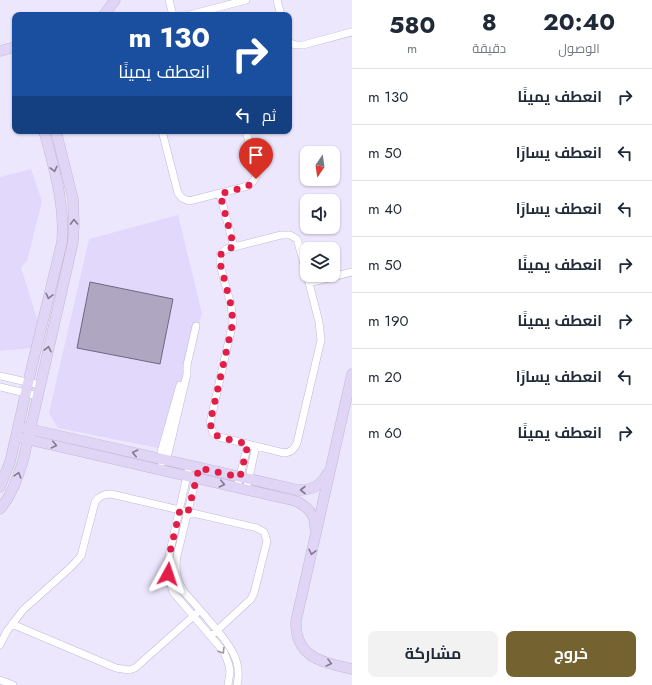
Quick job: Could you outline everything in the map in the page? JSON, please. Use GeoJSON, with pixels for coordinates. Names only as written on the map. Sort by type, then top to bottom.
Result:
{"type":"FeatureCollection","features":[{"type":"Feature","properties":{"kind":"street"},"geometry":{"type":"LineString","coordinates":[[106,12],[115,0]]}},
{"type":"Feature","properties":{"kind":"street"},"geometry":{"type":"LineString","coordinates":[[170,0],[172,12]]}},
{"type":"Feature","properties":{"kind":"street"},"geometry":{"type":"LineString","coordinates":[[215,12],[246,0]]}},
{"type":"Feature","properties":{"kind":"street"},"geometry":{"type":"LineString","coordinates":[[277,0],[281,12]]}},
{"type":"Feature","properties":{"kind":"street"},"geometry":{"type":"LineString","coordinates":[[292,43],[295,45],[303,45],[352,32]]}},
{"type":"Feature","properties":{"kind":"street"},"geometry":{"type":"LineString","coordinates":[[0,51],[12,49]]}},
{"type":"Feature","properties":{"kind":"street"},"geometry":{"type":"LineString","coordinates":[[0,487],[10,462],[62,242],[63,224],[61,202],[45,134]]}},
{"type":"Feature","properties":{"kind":"street"},"geometry":{"type":"LineString","coordinates":[[0,509],[6,502],[16,484],[28,439],[73,242],[73,199],[57,134]]}},
{"type":"Feature","properties":{"kind":"street"},"geometry":{"type":"LineString","coordinates":[[163,134],[178,193],[182,198],[189,201],[248,186],[256,179],[256,166],[247,134]]}},
{"type":"Feature","properties":{"kind":"street"},"geometry":{"type":"LineString","coordinates":[[220,194],[234,247]]}},
{"type":"Feature","properties":{"kind":"street"},"geometry":{"type":"LineString","coordinates":[[300,248],[294,236],[286,234],[226,249],[222,252],[219,259],[231,305],[233,322],[210,423],[213,433],[219,437],[284,453],[290,453],[294,449],[297,443],[321,340],[319,322],[309,283],[352,272]]}},
{"type":"Feature","properties":{"kind":"street"},"geometry":{"type":"LineString","coordinates":[[162,465],[168,454],[187,374],[187,365],[196,326]]}},
{"type":"Feature","properties":{"kind":"street"},"geometry":{"type":"LineString","coordinates":[[352,374],[324,501],[320,512],[295,630],[298,639],[307,653],[314,658],[322,662],[352,669]]}},
{"type":"Feature","properties":{"kind":"street"},"geometry":{"type":"LineString","coordinates":[[0,376],[40,385]]}},
{"type":"Feature","properties":{"kind":"street"},"geometry":{"type":"LineString","coordinates":[[0,387],[38,396]]}},
{"type":"Feature","properties":{"kind":"street"},"geometry":{"type":"LineString","coordinates":[[17,432],[30,429],[162,465],[192,477],[296,501],[303,504],[314,518],[316,524],[315,537]]}},
{"type":"Feature","properties":{"kind":"street"},"geometry":{"type":"LineString","coordinates":[[17,432],[28,439],[162,465],[194,466],[298,490],[312,489],[321,484],[331,467]]}},
{"type":"Feature","properties":{"kind":"street"},"geometry":{"type":"LineString","coordinates":[[242,489],[248,444]]}},
{"type":"Feature","properties":{"kind":"street"},"geometry":{"type":"LineString","coordinates":[[244,478],[256,446]]}},
{"type":"Feature","properties":{"kind":"street"},"geometry":{"type":"LineString","coordinates":[[194,466],[188,512],[177,556],[176,571],[180,586],[230,646],[234,654],[238,672],[237,685]]}},
{"type":"Feature","properties":{"kind":"street"},"geometry":{"type":"LineString","coordinates":[[192,477],[180,510],[169,556],[168,574],[173,592],[224,652],[230,672],[228,685]]}},
{"type":"Feature","properties":{"kind":"street"},"geometry":{"type":"LineString","coordinates":[[0,645],[7,630],[23,610],[71,567],[81,556],[95,502],[101,496],[111,494],[257,528],[262,530],[267,536],[267,541],[251,599],[211,636]]}},
{"type":"Feature","properties":{"kind":"street"},"geometry":{"type":"LineString","coordinates":[[12,624],[116,668],[129,670],[135,668],[200,610]]}},
{"type":"Feature","properties":{"kind":"street"},"geometry":{"type":"LineString","coordinates":[[0,680],[13,685]]}},
{"type":"Feature","properties":{"kind":"shaded area"},"geometry":{"type":"Polygon","coordinates":[[[31,169],[42,201],[27,261],[21,267],[38,322],[32,348],[0,351],[0,177],[31,169]]]}},
{"type":"Feature","properties":{"kind":"shaded area"},"geometry":{"type":"Polygon","coordinates":[[[178,215],[202,313],[163,449],[58,428],[49,413],[89,239],[178,215]]]}},
{"type":"Feature","properties":{"kind":"building"},"geometry":{"type":"Polygon","coordinates":[[[90,282],[173,299],[160,364],[77,348],[90,282]]]}},
{"type":"Feature","properties":{"kind":"route"},"geometry":{"type":"LineString","coordinates":[[168,574],[169,556],[180,510],[188,512],[199,468],[240,477],[248,444],[219,437],[213,433],[210,428],[210,423],[232,332],[233,322],[231,305],[219,259],[222,252],[226,249],[234,247],[220,194],[248,186],[256,179]]}}]}
